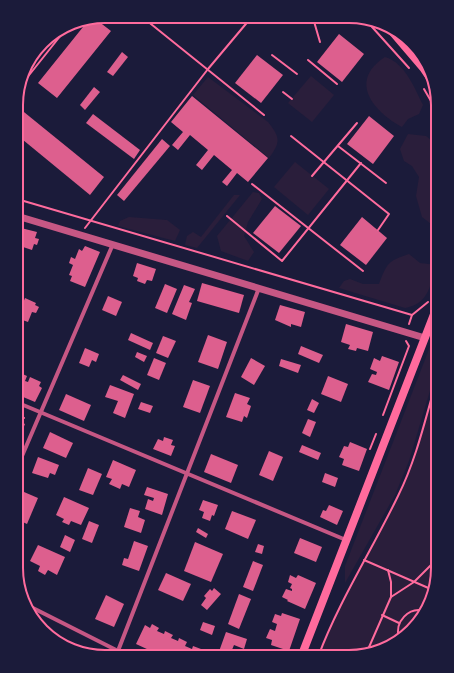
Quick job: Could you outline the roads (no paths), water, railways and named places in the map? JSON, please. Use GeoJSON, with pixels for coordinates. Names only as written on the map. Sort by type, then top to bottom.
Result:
{"type":"FeatureCollection","features":[{"type":"Feature","properties":{"kind":"main road"},"geometry":{"type":"LineString","coordinates":[[400,41],[420,65]]}},
{"type":"Feature","properties":{"kind":"main road"},"geometry":{"type":"LineString","coordinates":[[304,650],[431,322]]}},
{"type":"Feature","properties":{"kind":"street"},"geometry":{"type":"LineString","coordinates":[[23,218],[425,338]]}},
{"type":"Feature","properties":{"kind":"street"},"geometry":{"type":"LineString","coordinates":[[23,454],[113,244]]}},
{"type":"Feature","properties":{"kind":"street"},"geometry":{"type":"LineString","coordinates":[[118,650],[259,288]]}},
{"type":"Feature","properties":{"kind":"street"},"geometry":{"type":"LineString","coordinates":[[23,405],[346,540]]}},
{"type":"Feature","properties":{"kind":"street"},"geometry":{"type":"LineString","coordinates":[[34,608],[116,650]]}}]}
